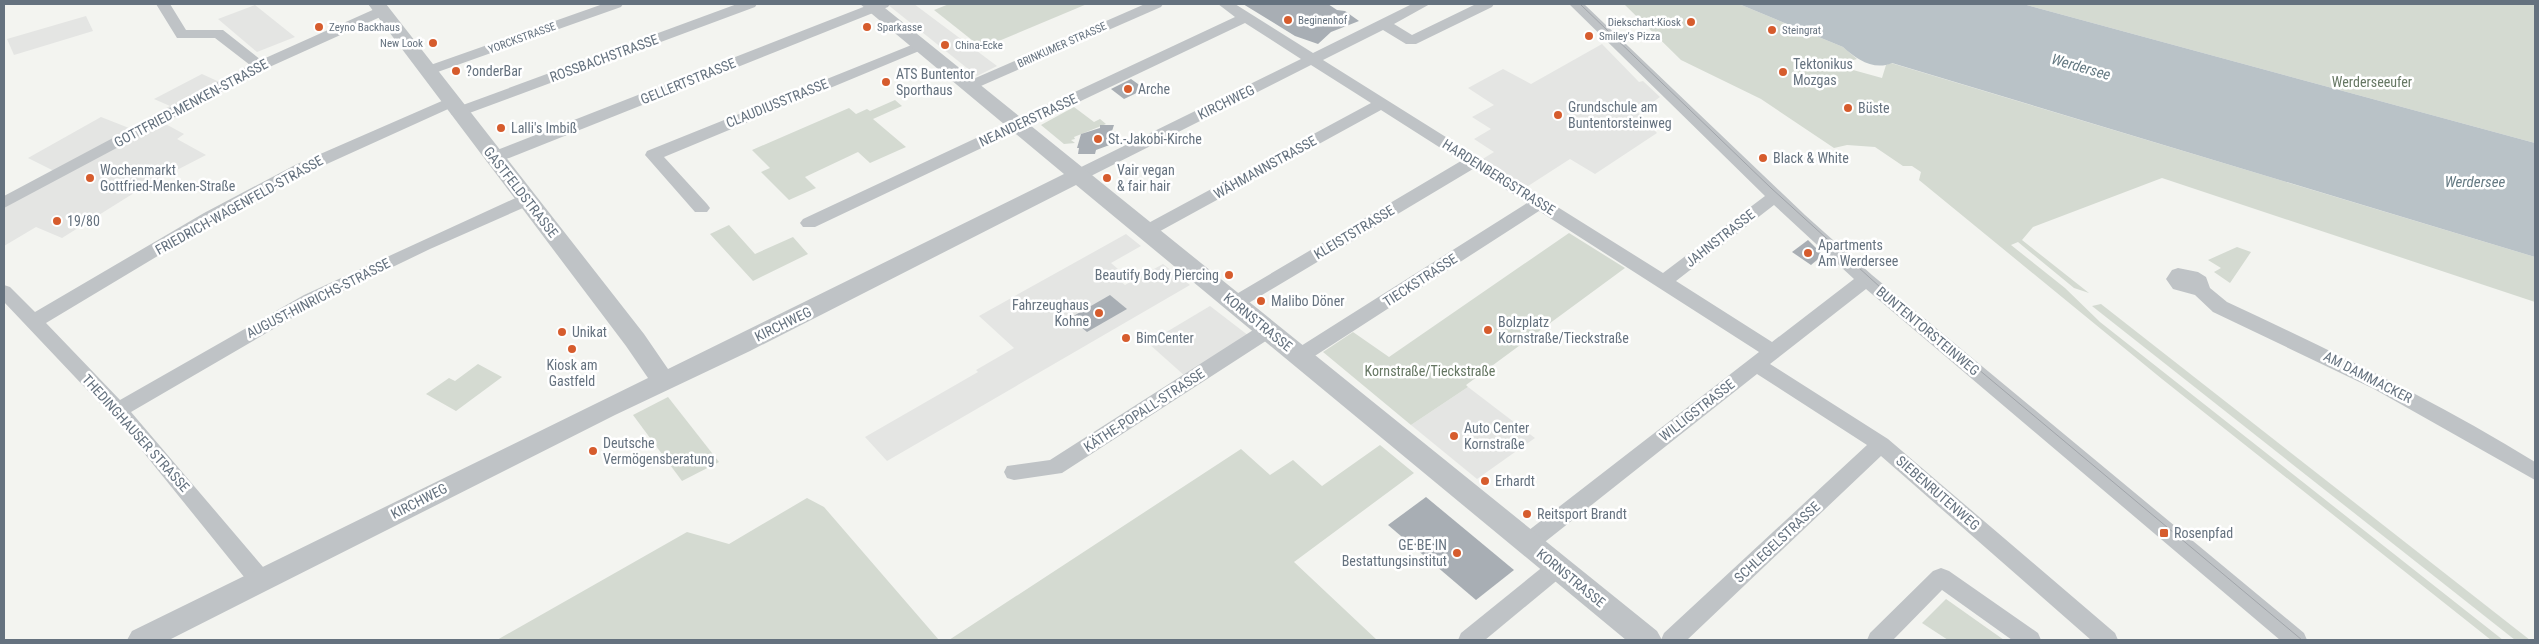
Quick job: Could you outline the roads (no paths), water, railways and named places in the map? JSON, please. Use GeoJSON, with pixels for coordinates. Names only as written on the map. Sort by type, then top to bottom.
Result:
{"type":"FeatureCollection","features":[{"type":"Feature","properties":{"kind":"street"},"geometry":{"type":"LineString","coordinates":[[163,4],[182,35],[218,34],[260,66]]}},
{"type":"Feature","properties":{"kind":"street","name":"YORCKSTRASSE"},"geometry":{"type":"LineString","coordinates":[[428,71],[616,4]]}},
{"type":"Feature","properties":{"kind":"street","name":"ROSSBACHSTRASSE"},"geometry":{"type":"LineString","coordinates":[[455,107],[750,4]]}},
{"type":"Feature","properties":{"kind":"street","name":"BRINKUMER STRASSE"},"geometry":{"type":"LineString","coordinates":[[969,86],[1156,4]]}},
{"type":"Feature","properties":{"kind":"street","name":"HARDENBERGSTRASSE"},"geometry":{"type":"LineString","coordinates":[[1225,4],[1663,282],[1764,358]]}},
{"type":"Feature","properties":{"kind":"street","name":"KIRCHWEG"},"geometry":{"type":"LineString","coordinates":[[142,640],[1423,4]]}},
{"type":"Feature","properties":{"kind":"street"},"geometry":{"type":"LineString","coordinates":[[1382,24],[1411,41],[1487,4]]}},
{"type":"Feature","properties":{"kind":"street","name":"BUNTENTORSTEINWEG"},"geometry":{"type":"LineString","coordinates":[[1576,4],[1778,198],[1866,279],[2296,640]]}},
{"type":"Feature","properties":{"kind":"street","name":"KORNSTRASSE"},"geometry":{"type":"LineString","coordinates":[[875,5],[919,46],[1647,640]]}},
{"type":"Feature","properties":{"kind":"street","name":"GELLERTSTRASSE"},"geometry":{"type":"LineString","coordinates":[[493,158],[875,5]]}},
{"type":"Feature","properties":{"kind":"street","name":"GOTTFRIED-MENKEN-STRASSE"},"geometry":{"type":"LineString","coordinates":[[4,204],[260,66],[380,7]]}},
{"type":"Feature","properties":{"kind":"street","name":"GASTFELDSTRASSE"},"geometry":{"type":"LineString","coordinates":[[380,7],[493,158],[635,340],[664,382]]}},
{"type":"Feature","properties":{"kind":"street","name":"NEANDERSTRASSE"},"geometry":{"type":"LineString","coordinates":[[810,223],[1246,17]]}},
{"type":"Feature","properties":{"kind":"street","name":"CLAUDIUSSTRASSE"},"geometry":{"type":"LineString","coordinates":[[701,208],[653,155],[919,46]]}},
{"type":"Feature","properties":{"kind":"street","name":"WÄHMANNSTRASSE"},"geometry":{"type":"LineString","coordinates":[[1147,231],[1383,103]]}},
{"type":"Feature","properties":{"kind":"street","name":"FRIEDRICH-WAGENFELD-STRASSE"},"geometry":{"type":"LineString","coordinates":[[34,322],[210,217],[293,173],[375,134],[455,107]]}},
{"type":"Feature","properties":{"kind":"street","name":"KLEISTSTRASSE"},"geometry":{"type":"LineString","coordinates":[[1235,303],[1474,161]]}},
{"type":"Feature","properties":{"kind":"street","name":"JAHNSTRASSE"},"geometry":{"type":"LineString","coordinates":[[1663,282],[1768,201],[1778,198]]}},
{"type":"Feature","properties":{"kind":"street","name":"AUGUST-HINRICHS-STRASSE"},"geometry":{"type":"LineString","coordinates":[[118,410],[312,299],[424,245],[526,200]]}},
{"type":"Feature","properties":{"kind":"street","name":"TIECKSTRASSE"},"geometry":{"type":"LineString","coordinates":[[1300,356],[1540,203]]}},
{"type":"Feature","properties":{"kind":"street","name":"WILLIGSTRASSE"},"geometry":{"type":"LineString","coordinates":[[1528,543],[1866,279]]}},
{"type":"Feature","properties":{"kind":"street","name":"AM DAMMACKER"},"geometry":{"type":"LineString","coordinates":[[2198,289],[2220,307],[2397,391],[2494,445],[2535,472]]}},
{"type":"Feature","properties":{"kind":"street","name":"THEDINGHAUSER STRASSE"},"geometry":{"type":"LineString","coordinates":[[4,290],[118,410],[261,581]]}},
{"type":"Feature","properties":{"kind":"street","name":"KÄTHE-POPALL-STRASSE"},"geometry":{"type":"LineString","coordinates":[[1014,472],[1055,467],[1268,330]]}},
{"type":"Feature","properties":{"kind":"street","name":"SIEBENRUTENWEG"},"geometry":{"type":"LineString","coordinates":[[1764,358],[1881,444],[2108,640]]}},
{"type":"Feature","properties":{"kind":"street","name":"SCHLEGELSTRASSE"},"geometry":{"type":"LineString","coordinates":[[1672,640],[1881,444]]}},
{"type":"Feature","properties":{"kind":"street"},"geometry":{"type":"LineString","coordinates":[[1469,640],[1558,567]]}},
{"type":"Feature","properties":{"kind":"street"},"geometry":{"type":"LineString","coordinates":[[1878,640],[1941,577],[2030,640]]}},
{"type":"Feature","properties":{"kind":"water","name":"Werdersee"},"geometry":{"type":"Polygon","coordinates":[[[1739,4],[2023,4],[2535,143],[2535,257],[1892,63],[1879,66],[1872,65],[1854,56],[1843,47],[1739,4]]]}},
{"type":"Feature","properties":{"kind":"tram line"},"geometry":{"type":"LineString","coordinates":[[1580,4],[1771,188],[1880,287],[2302,640]]}},
{"type":"Feature","properties":{"kind":"place","name":"Beginenhof"},"geometry":{"type":"Point","coordinates":[1288,20]}},
{"type":"Feature","properties":{"kind":"place","name":"Diekschart-Kiosk"},"geometry":{"type":"Point","coordinates":[1691,22]}},
{"type":"Feature","properties":{"kind":"place","name":"Zeyno Backhaus"},"geometry":{"type":"Point","coordinates":[319,27]}},
{"type":"Feature","properties":{"kind":"place","name":"Sparkasse"},"geometry":{"type":"Point","coordinates":[867,27]}},
{"type":"Feature","properties":{"kind":"place","name":"Steingrat"},"geometry":{"type":"Point","coordinates":[1772,30]}},
{"type":"Feature","properties":{"kind":"place","name":"Smiley's Pizza"},"geometry":{"type":"Point","coordinates":[1589,36]}},
{"type":"Feature","properties":{"kind":"place","name":"New Look"},"geometry":{"type":"Point","coordinates":[433,43]}},
{"type":"Feature","properties":{"kind":"place","name":"China-Ecke"},"geometry":{"type":"Point","coordinates":[945,45]}},
{"type":"Feature","properties":{"kind":"place","name":"?onderBar"},"geometry":{"type":"Point","coordinates":[456,71]}},
{"type":"Feature","properties":{"kind":"place","name":"Tektonikus Mozgas"},"geometry":{"type":"Point","coordinates":[1783,72]}},
{"type":"Feature","properties":{"kind":"place","name":"ATS Buntentor Sporthaus"},"geometry":{"type":"Point","coordinates":[886,82]}},
{"type":"Feature","properties":{"kind":"place","name":"Arche"},"geometry":{"type":"Point","coordinates":[1128,89]}},
{"type":"Feature","properties":{"kind":"place","name":"Büste"},"geometry":{"type":"Point","coordinates":[1848,108]}},
{"type":"Feature","properties":{"kind":"place","name":"Grundschule am Buntentorsteinweg"},"geometry":{"type":"Point","coordinates":[1558,115]}},
{"type":"Feature","properties":{"kind":"place","name":"Lalli's Imbiß"},"geometry":{"type":"Point","coordinates":[501,128]}},
{"type":"Feature","properties":{"kind":"place","name":"St.-Jakobi-Kirche"},"geometry":{"type":"Point","coordinates":[1098,139]}},
{"type":"Feature","properties":{"kind":"place","name":"Black & White"},"geometry":{"type":"Point","coordinates":[1763,158]}},
{"type":"Feature","properties":{"kind":"place","name":"Wochenmarkt Gottfried-Menken-Straße"},"geometry":{"type":"Point","coordinates":[90,178]}},
{"type":"Feature","properties":{"kind":"place","name":"Vair vegan & fair hair"},"geometry":{"type":"Point","coordinates":[1107,178]}},
{"type":"Feature","properties":{"kind":"place","name":"19/80"},"geometry":{"type":"Point","coordinates":[57,221]}},
{"type":"Feature","properties":{"kind":"place","name":"Apartments Am Werdersee"},"geometry":{"type":"Point","coordinates":[1808,253]}},
{"type":"Feature","properties":{"kind":"place","name":"Beautify Body Piercing"},"geometry":{"type":"Point","coordinates":[1229,275]}},
{"type":"Feature","properties":{"kind":"place","name":"Malibo Döner"},"geometry":{"type":"Point","coordinates":[1261,301]}},
{"type":"Feature","properties":{"kind":"place","name":"Fahrzeughaus Kohne"},"geometry":{"type":"Point","coordinates":[1099,313]}},
{"type":"Feature","properties":{"kind":"place","name":"Bolzplatz Kornstraße/Tieckstraße"},"geometry":{"type":"Point","coordinates":[1488,330]}},
{"type":"Feature","properties":{"kind":"place","name":"Unikat"},"geometry":{"type":"Point","coordinates":[562,332]}},
{"type":"Feature","properties":{"kind":"place","name":"BimCenter"},"geometry":{"type":"Point","coordinates":[1126,338]}},
{"type":"Feature","properties":{"kind":"place","name":"Kiosk am Gastfeld"},"geometry":{"type":"Point","coordinates":[572,349]}},
{"type":"Feature","properties":{"kind":"place","name":"Auto Center Kornstraße"},"geometry":{"type":"Point","coordinates":[1454,436]}},
{"type":"Feature","properties":{"kind":"place","name":"Deutsche Vermögensberatung"},"geometry":{"type":"Point","coordinates":[593,451]}},
{"type":"Feature","properties":{"kind":"place","name":"Erhardt"},"geometry":{"type":"Point","coordinates":[1485,481]}},
{"type":"Feature","properties":{"kind":"place","name":"Reitsport Brandt"},"geometry":{"type":"Point","coordinates":[1527,514]}},
{"type":"Feature","properties":{"kind":"place","name":"Rosenpfad"},"geometry":{"type":"Point","coordinates":[2164,533]}},
{"type":"Feature","properties":{"kind":"place","name":"GE·BE·IN Bestattungsinstitut"},"geometry":{"type":"Point","coordinates":[1457,553]}},
{"type":"Feature","properties":{"kind":"park label","name":"Werderseeufer"},"geometry":{"type":"Point","coordinates":[2372,82]}},
{"type":"Feature","properties":{"kind":"park label","name":"Kornstraße/Tieckstraße"},"geometry":{"type":"Point","coordinates":[1430,371]}}]}
